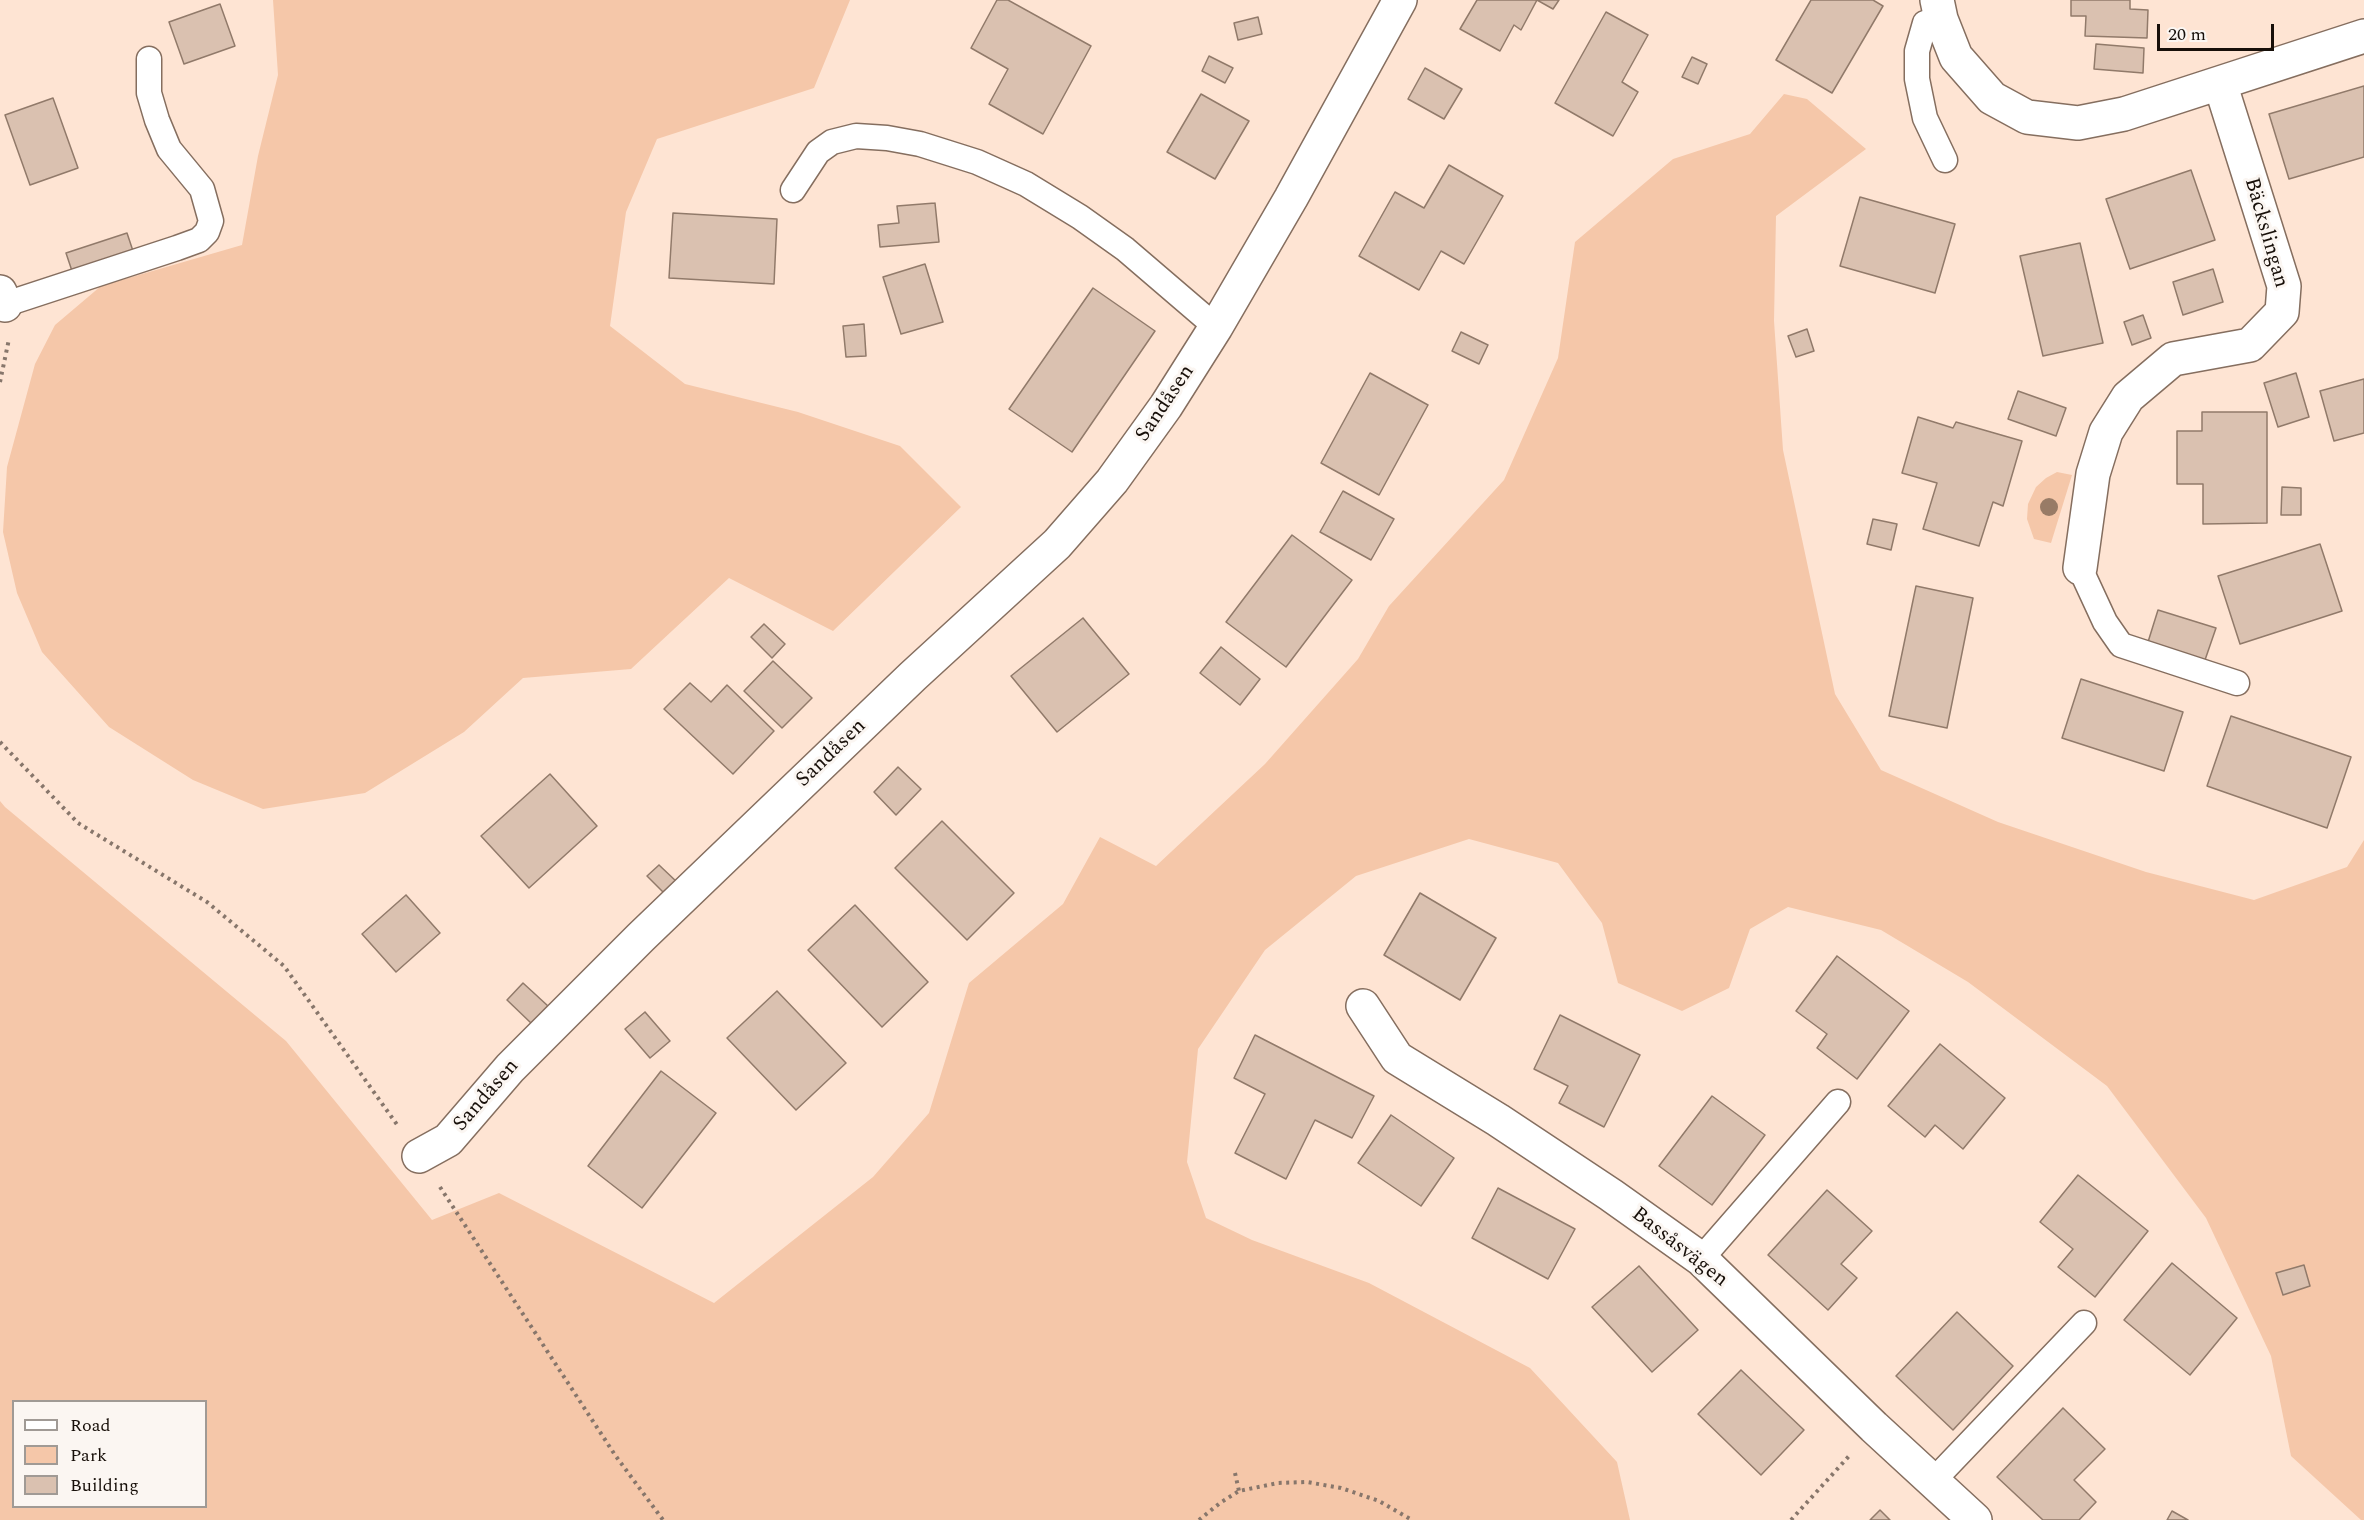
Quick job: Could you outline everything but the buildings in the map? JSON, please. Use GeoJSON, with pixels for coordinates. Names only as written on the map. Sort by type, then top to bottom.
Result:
{"type":"FeatureCollection","features":[{"type":"Feature","properties":{"kind":"street","name":"Sandåsen"},"geometry":{"type":"LineString","coordinates":[[419,1156],[448,1140],[510,1068],[659,920],[913,676],[1057,544],[1112,481],[1166,406],[1216,327],[1296,189],[1400,0]]}},
{"type":"Feature","properties":{"kind":"street"},"geometry":{"type":"LineString","coordinates":[[1939,9],[1956,57],[1992,98],[2027,117],[2078,123],[2124,114],[2364,36]]}},
{"type":"Feature","properties":{"kind":"street","name":"Bäckslingan"},"geometry":{"type":"LineString","coordinates":[[2080,568],[2092,474],[2106,432],[2128,397],[2173,359],[2250,345],[2282,312],[2284,286],[2220,83]]}},
{"type":"Feature","properties":{"kind":"street","name":"Bassåsvägen"},"geometry":{"type":"LineString","coordinates":[[1362,1006],[1397,1058],[1498,1120],[1611,1195],[1701,1259],[1874,1427],[1975,1520]]}},
{"type":"Feature","properties":{"kind":"lane"},"geometry":{"type":"LineString","coordinates":[[1939,9],[1925,23],[1917,51],[1917,79],[1924,118],[1945,160]]}},
{"type":"Feature","properties":{"kind":"lane"},"geometry":{"type":"LineString","coordinates":[[2,301],[177,248],[199,240],[207,232],[211,221],[202,189],[169,149],[157,120],[149,93],[148,59]]}},
{"type":"Feature","properties":{"kind":"lane"},"geometry":{"type":"LineString","coordinates":[[793,190],[818,152],[832,142],[856,136],[887,138],[920,144],[977,162],[1026,184],[1125,249],[1216,327]]}},
{"type":"Feature","properties":{"kind":"lane"},"geometry":{"type":"LineString","coordinates":[[2080,568],[2105,622],[2121,645],[2237,683]]}},
{"type":"Feature","properties":{"kind":"lane"},"geometry":{"type":"LineString","coordinates":[[1701,1259],[1839,1102]]}},
{"type":"Feature","properties":{"kind":"lane"},"geometry":{"type":"LineString","coordinates":[[1933,1481],[2084,1323]]}},
{"type":"Feature","properties":{"kind":"path"},"geometry":{"type":"LineString","coordinates":[[0,742],[78,823],[207,902],[284,966],[419,1156],[615,1455],[663,1520]]}},
{"type":"Feature","properties":{"kind":"path"},"geometry":{"type":"LineString","coordinates":[[1791,1520],[1874,1427]]}},
{"type":"Feature","properties":{"kind":"path"},"geometry":{"type":"LineString","coordinates":[[1235,1473],[1239,1491]]}},
{"type":"Feature","properties":{"kind":"path"},"geometry":{"type":"LineString","coordinates":[[1199,1520],[1239,1491],[1278,1483],[1307,1482],[1341,1488],[1378,1501],[1412,1520]]}},
{"type":"Feature","properties":{"kind":"green space"},"geometry":{"type":"Polygon","coordinates":[[[273,0],[850,0],[814,88],[657,139],[626,212],[610,326],[685,384],[798,412],[900,446],[961,507],[833,631],[729,578],[631,669],[523,678],[464,732],[365,793],[263,809],[193,780],[109,727],[42,652],[17,593],[3,532],[7,467],[35,364],[55,325],[101,286],[242,245],[258,156],[278,75],[273,0]]]}},
{"type":"Feature","properties":{"kind":"green space"},"geometry":{"type":"Polygon","coordinates":[[[1784,94],[1807,99],[1866,149],[1776,216],[1774,321],[1783,450],[1835,694],[1881,770],[1998,822],[2146,872],[2254,900],[2347,867],[2364,840],[2364,1520],[2361,1520],[2291,1456],[2271,1356],[2206,1218],[2107,1086],[1968,982],[1881,930],[1788,907],[1750,929],[1729,988],[1682,1011],[1618,983],[1602,923],[1558,863],[1469,839],[1356,876],[1265,950],[1198,1049],[1187,1162],[1206,1218],[1252,1240],[1369,1283],[1530,1368],[1617,1462],[1630,1520],[0,1520],[0,801],[286,1041],[432,1220],[499,1193],[714,1303],[873,1177],[929,1113],[969,983],[1063,904],[1100,837],[1156,866],[1265,764],[1358,659],[1389,606],[1504,480],[1558,358],[1575,242],[1673,159],[1750,134],[1784,94]]]}},
{"type":"Feature","properties":{"kind":"green space"},"geometry":{"type":"Polygon","coordinates":[[[2057,472],[2072,475],[2051,543],[2034,539],[2027,519],[2028,504],[2036,487],[2057,472]]]}}]}
